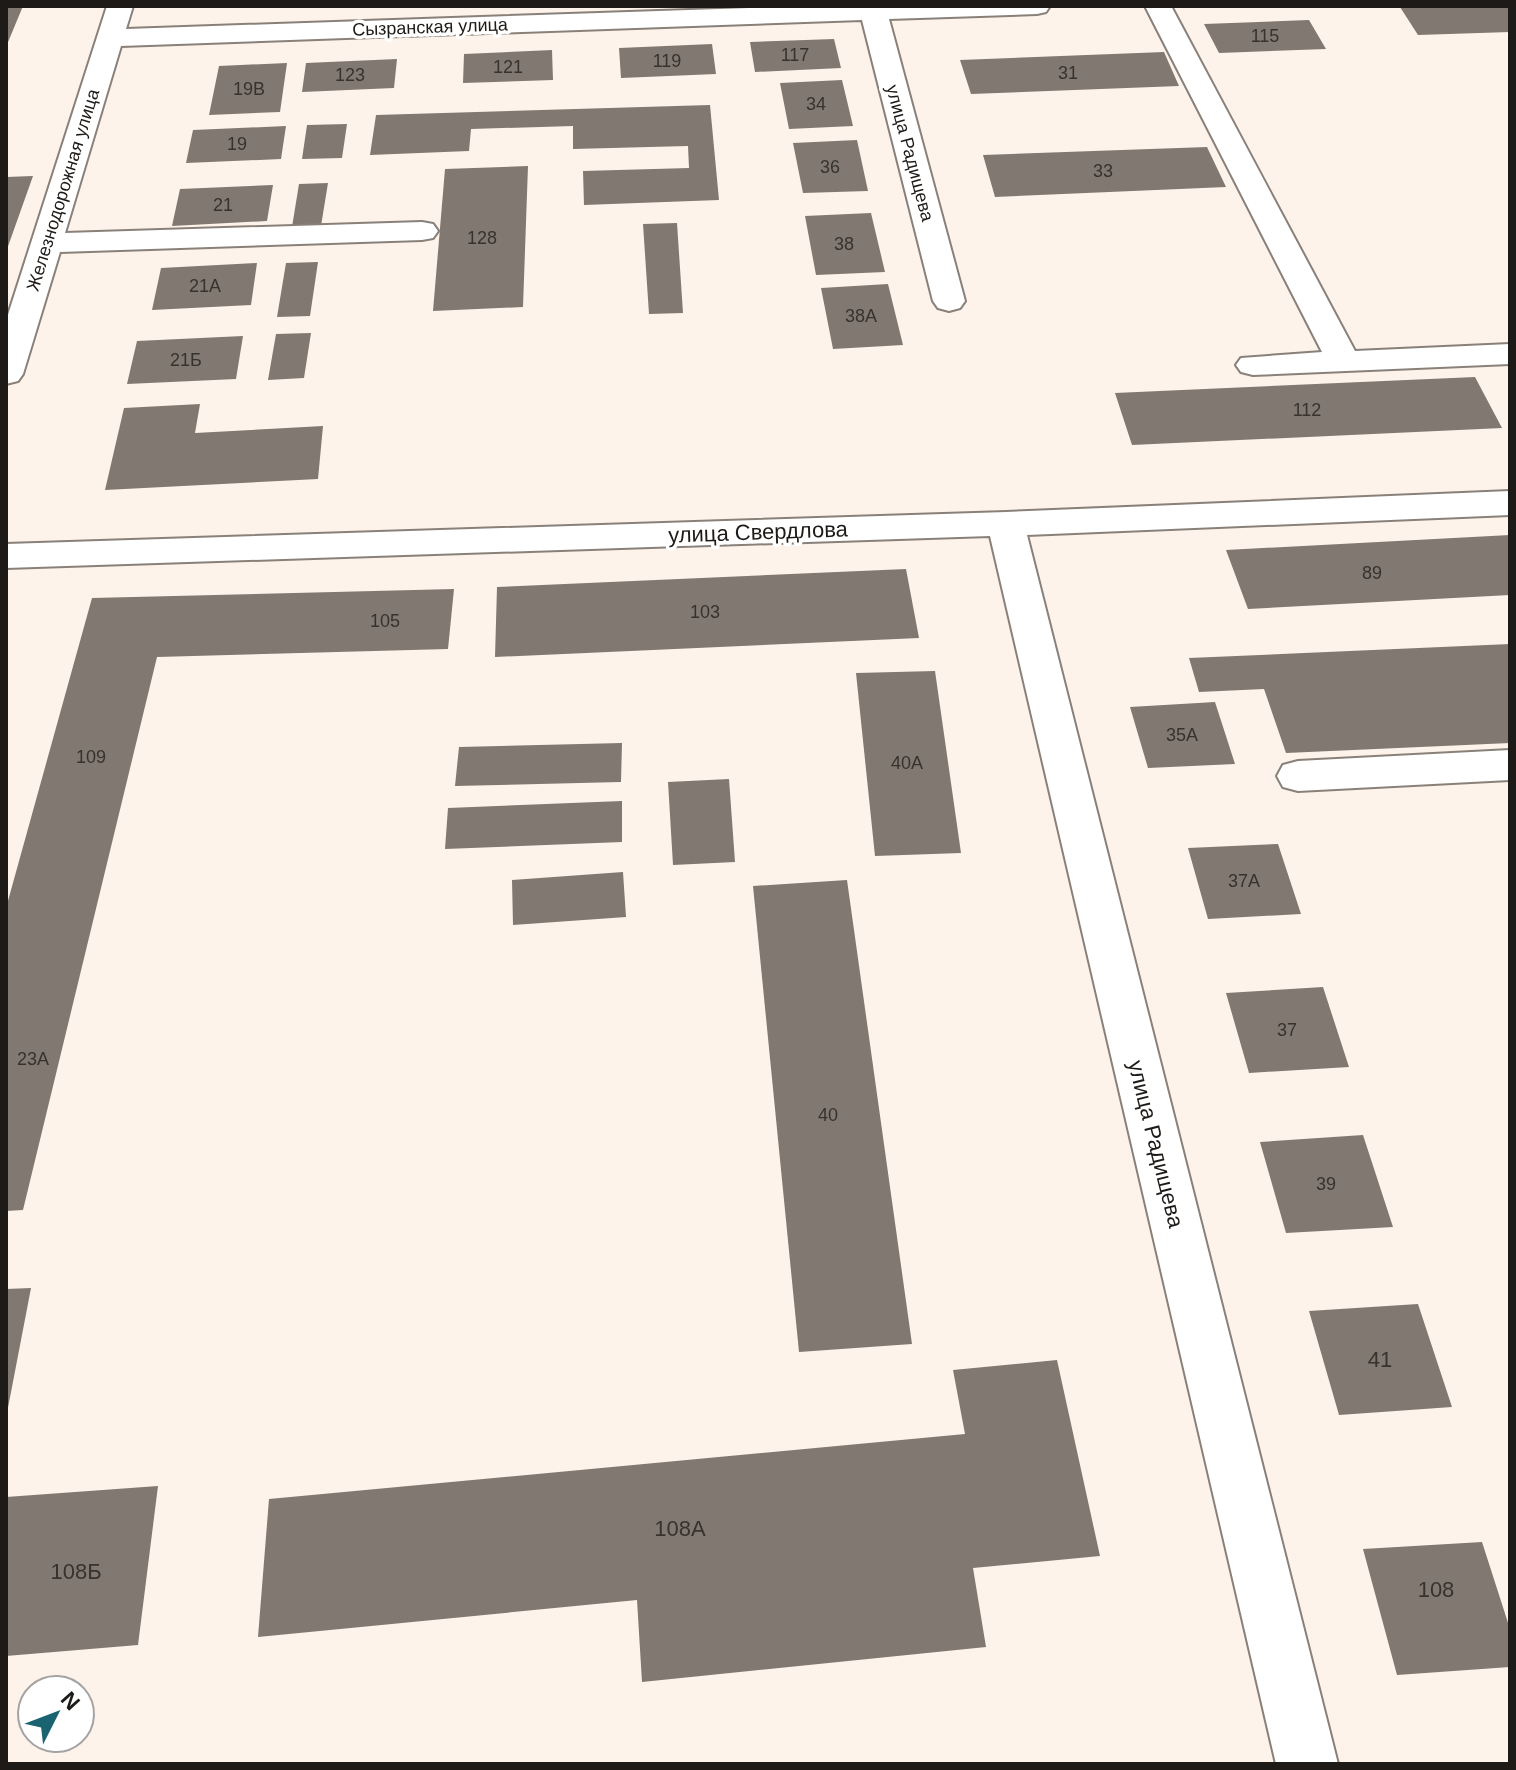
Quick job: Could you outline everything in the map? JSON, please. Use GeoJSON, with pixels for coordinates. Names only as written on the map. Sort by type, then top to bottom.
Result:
{"type":"FeatureCollection","features":[{"type":"Feature","properties":{"kind":"street","name":"Железнодорожная улица"},"geometry":{"type":"LineString","coordinates":[[6,374],[120,6]]}},
{"type":"Feature","properties":{"kind":"street","name":"Сызранская улица"},"geometry":{"type":"LineString","coordinates":[[110,38],[872,9],[1037,6]]}},
{"type":"Feature","properties":{"kind":"street"},"geometry":{"type":"LineString","coordinates":[[1158,6],[1344,362]]}},
{"type":"Feature","properties":{"kind":"street","name":"улица Радищева"},"geometry":{"type":"LineString","coordinates":[[872,9],[949,301]]}},
{"type":"Feature","properties":{"kind":"street"},"geometry":{"type":"LineString","coordinates":[[46,243],[422,231]]}},
{"type":"Feature","properties":{"kind":"street"},"geometry":{"type":"LineString","coordinates":[[1253,365],[1510,354]]}},
{"type":"Feature","properties":{"kind":"street","name":"улица Свердлова"},"geometry":{"type":"LineString","coordinates":[[6,556],[1006,524],[1510,503]]}},
{"type":"Feature","properties":{"kind":"street","name":"улица Радищева"},"geometry":{"type":"LineString","coordinates":[[1006,524],[1307,1764]]}},
{"type":"Feature","properties":{"kind":"street"},"geometry":{"type":"LineString","coordinates":[[1298,776],[1510,765]]}},
{"type":"Feature","properties":{"kind":"building"},"geometry":{"type":"Polygon","coordinates":[[[6,6],[23,6],[6,47],[6,6]]]}},
{"type":"Feature","properties":{"kind":"building"},"geometry":{"type":"Polygon","coordinates":[[[1510,6],[1510,32],[1418,35],[1400,7],[1510,6]]]}},
{"type":"Feature","properties":{"kind":"building"},"geometry":{"type":"Polygon","coordinates":[[[1309,20],[1326,49],[1219,53],[1204,24],[1309,20]]]}},
{"type":"Feature","properties":{"kind":"building"},"geometry":{"type":"Polygon","coordinates":[[[834,39],[841,68],[755,72],[750,42],[834,39]]]}},
{"type":"Feature","properties":{"kind":"building"},"geometry":{"type":"Polygon","coordinates":[[[712,44],[716,74],[621,78],[619,48],[712,44]]]}},
{"type":"Feature","properties":{"kind":"building"},"geometry":{"type":"Polygon","coordinates":[[[552,50],[553,80],[463,83],[464,54],[552,50]]]}},
{"type":"Feature","properties":{"kind":"building"},"geometry":{"type":"Polygon","coordinates":[[[1164,52],[1179,86],[971,94],[960,60],[1164,52]]]}},
{"type":"Feature","properties":{"kind":"building"},"geometry":{"type":"Polygon","coordinates":[[[397,59],[394,88],[302,92],[306,63],[397,59]]]}},
{"type":"Feature","properties":{"kind":"building"},"geometry":{"type":"Polygon","coordinates":[[[287,63],[280,112],[209,115],[219,66],[287,63]]]}},
{"type":"Feature","properties":{"kind":"building"},"geometry":{"type":"Polygon","coordinates":[[[842,80],[853,126],[789,129],[780,83],[842,80]]]}},
{"type":"Feature","properties":{"kind":"building"},"geometry":{"type":"Polygon","coordinates":[[[710,105],[719,200],[584,205],[583,171],[689,168],[688,146],[573,149],[573,126],[471,129],[469,151],[370,155],[376,115],[710,105]]]}},
{"type":"Feature","properties":{"kind":"building"},"geometry":{"type":"Polygon","coordinates":[[[347,124],[342,158],[302,159],[307,125],[347,124]]]}},
{"type":"Feature","properties":{"kind":"building"},"geometry":{"type":"Polygon","coordinates":[[[286,126],[281,159],[186,163],[193,130],[286,126]]]}},
{"type":"Feature","properties":{"kind":"building"},"geometry":{"type":"Polygon","coordinates":[[[857,140],[868,191],[803,193],[793,143],[857,140]]]}},
{"type":"Feature","properties":{"kind":"building"},"geometry":{"type":"Polygon","coordinates":[[[1207,147],[1226,187],[995,197],[983,155],[1207,147]]]}},
{"type":"Feature","properties":{"kind":"building"},"geometry":{"type":"Polygon","coordinates":[[[528,166],[523,307],[433,311],[445,169],[528,166]]]}},
{"type":"Feature","properties":{"kind":"building"},"geometry":{"type":"Polygon","coordinates":[[[33,176],[6,252],[6,177],[33,176]]]}},
{"type":"Feature","properties":{"kind":"building"},"geometry":{"type":"Polygon","coordinates":[[[328,183],[321,226],[292,227],[299,184],[328,183]]]}},
{"type":"Feature","properties":{"kind":"building"},"geometry":{"type":"Polygon","coordinates":[[[273,185],[267,221],[172,226],[180,189],[273,185]]]}},
{"type":"Feature","properties":{"kind":"building"},"geometry":{"type":"Polygon","coordinates":[[[871,213],[885,272],[816,275],[805,216],[871,213]]]}},
{"type":"Feature","properties":{"kind":"building"},"geometry":{"type":"Polygon","coordinates":[[[677,223],[683,313],[649,314],[643,224],[677,223]]]}},
{"type":"Feature","properties":{"kind":"building"},"geometry":{"type":"Polygon","coordinates":[[[318,262],[310,316],[277,317],[286,263],[318,262]]]}},
{"type":"Feature","properties":{"kind":"building"},"geometry":{"type":"Polygon","coordinates":[[[257,263],[251,305],[152,310],[161,268],[257,263]]]}},
{"type":"Feature","properties":{"kind":"building"},"geometry":{"type":"Polygon","coordinates":[[[888,284],[903,345],[833,349],[821,288],[888,284]]]}},
{"type":"Feature","properties":{"kind":"building"},"geometry":{"type":"Polygon","coordinates":[[[311,333],[304,378],[268,380],[276,334],[311,333]]]}},
{"type":"Feature","properties":{"kind":"building"},"geometry":{"type":"Polygon","coordinates":[[[243,336],[236,379],[127,384],[137,341],[243,336]]]}},
{"type":"Feature","properties":{"kind":"building"},"geometry":{"type":"Polygon","coordinates":[[[1475,377],[1502,428],[1132,445],[1115,393],[1475,377]]]}},
{"type":"Feature","properties":{"kind":"building"},"geometry":{"type":"Polygon","coordinates":[[[200,404],[195,433],[323,426],[318,479],[105,490],[124,408],[200,404]]]}},
{"type":"Feature","properties":{"kind":"building"},"geometry":{"type":"Polygon","coordinates":[[[1510,535],[1510,595],[1248,609],[1226,550],[1510,535]]]}},
{"type":"Feature","properties":{"kind":"building"},"geometry":{"type":"Polygon","coordinates":[[[906,569],[919,638],[495,657],[497,587],[906,569]]]}},
{"type":"Feature","properties":{"kind":"building"},"geometry":{"type":"Polygon","coordinates":[[[454,589],[448,649],[157,657],[23,1210],[6,1211],[6,908],[92,598],[454,589]]]}},
{"type":"Feature","properties":{"kind":"building"},"geometry":{"type":"Polygon","coordinates":[[[1510,644],[1510,743],[1286,753],[1264,689],[1199,692],[1189,658],[1510,644]]]}},
{"type":"Feature","properties":{"kind":"building"},"geometry":{"type":"Polygon","coordinates":[[[935,671],[961,853],[875,856],[856,673],[935,671]]]}},
{"type":"Feature","properties":{"kind":"building"},"geometry":{"type":"Polygon","coordinates":[[[1215,702],[1235,764],[1148,768],[1130,707],[1215,702]]]}},
{"type":"Feature","properties":{"kind":"building"},"geometry":{"type":"Polygon","coordinates":[[[622,743],[621,782],[455,786],[459,747],[622,743]]]}},
{"type":"Feature","properties":{"kind":"building"},"geometry":{"type":"Polygon","coordinates":[[[729,779],[735,862],[673,865],[668,782],[729,779]]]}},
{"type":"Feature","properties":{"kind":"building"},"geometry":{"type":"Polygon","coordinates":[[[622,801],[622,842],[445,849],[448,808],[622,801]]]}},
{"type":"Feature","properties":{"kind":"building"},"geometry":{"type":"Polygon","coordinates":[[[1278,844],[1301,914],[1208,919],[1188,848],[1278,844]]]}},
{"type":"Feature","properties":{"kind":"building"},"geometry":{"type":"Polygon","coordinates":[[[623,872],[626,917],[513,925],[512,880],[623,872]]]}},
{"type":"Feature","properties":{"kind":"building"},"geometry":{"type":"Polygon","coordinates":[[[847,880],[912,1344],[799,1352],[753,886],[847,880]]]}},
{"type":"Feature","properties":{"kind":"building"},"geometry":{"type":"Polygon","coordinates":[[[1323,987],[1349,1067],[1249,1073],[1226,993],[1323,987]]]}},
{"type":"Feature","properties":{"kind":"building"},"geometry":{"type":"Polygon","coordinates":[[[1363,1135],[1393,1227],[1286,1233],[1260,1142],[1363,1135]]]}},
{"type":"Feature","properties":{"kind":"building"},"geometry":{"type":"Polygon","coordinates":[[[31,1288],[7,1413],[6,1413],[6,1289],[31,1288]]]}},
{"type":"Feature","properties":{"kind":"building"},"geometry":{"type":"Polygon","coordinates":[[[1418,1304],[1452,1407],[1339,1415],[1309,1311],[1418,1304]]]}},
{"type":"Feature","properties":{"kind":"building"},"geometry":{"type":"Polygon","coordinates":[[[1057,1360],[1100,1556],[973,1568],[986,1647],[642,1682],[637,1600],[258,1637],[269,1499],[965,1434],[953,1370],[1057,1360]]]}},
{"type":"Feature","properties":{"kind":"building"},"geometry":{"type":"Polygon","coordinates":[[[158,1486],[138,1645],[6,1656],[6,1497],[158,1486]]]}},
{"type":"Feature","properties":{"kind":"building"},"geometry":{"type":"Polygon","coordinates":[[[1482,1542],[1510,1629],[1510,1667],[1397,1675],[1363,1549],[1482,1542]]]}}]}
